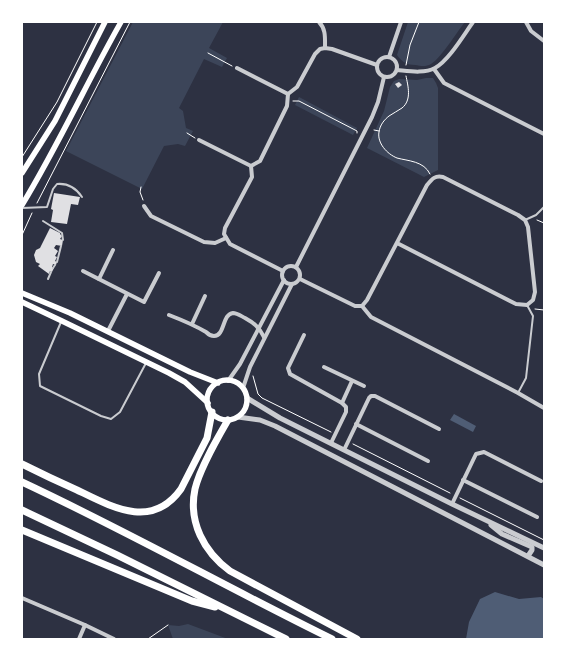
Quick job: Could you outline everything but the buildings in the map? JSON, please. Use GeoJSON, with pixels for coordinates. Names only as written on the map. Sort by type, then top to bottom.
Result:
{"type":"FeatureCollection","features":[{"type":"Feature","properties":{"kind":"highway"},"geometry":{"type":"LineString","coordinates":[[22,464],[115,507],[135,512],[154,510],[167,504],[176,496],[207,438],[212,412]]}},
{"type":"Feature","properties":{"kind":"highway"},"geometry":{"type":"LineString","coordinates":[[228,420],[201,473],[195,489],[195,522],[202,541],[215,559],[230,572],[357,639]]}},
{"type":"Feature","properties":{"kind":"highway"},"geometry":{"type":"LineString","coordinates":[[22,482],[96,518],[332,639]]}},
{"type":"Feature","properties":{"kind":"highway"},"geometry":{"type":"LineString","coordinates":[[22,510],[117,555],[286,639]]}},
{"type":"Feature","properties":{"kind":"highway"},"geometry":{"type":"LineString","coordinates":[[22,530],[192,601],[229,611]]}},
{"type":"Feature","properties":{"kind":"main road"},"geometry":{"type":"LineString","coordinates":[[22,173],[58,116],[105,22]]}},
{"type":"Feature","properties":{"kind":"main road"},"geometry":{"type":"LineString","coordinates":[[22,205],[56,146],[100,59],[121,22]]}},
{"type":"Feature","properties":{"kind":"main road"},"geometry":{"type":"LineString","coordinates":[[22,293],[70,313],[190,372],[218,383]]}},
{"type":"Feature","properties":{"kind":"main road"},"geometry":{"type":"LineString","coordinates":[[22,302],[186,382],[208,403],[212,412],[222,419],[228,420],[238,417],[246,409],[247,398],[243,388],[234,381],[228,380],[218,383],[210,392],[208,403]]}},
{"type":"Feature","properties":{"kind":"street"},"geometry":{"type":"LineString","coordinates":[[319,22],[325,33],[325,48]]}},
{"type":"Feature","properties":{"kind":"street"},"geometry":{"type":"LineString","coordinates":[[389,57],[401,22]]}},
{"type":"Feature","properties":{"kind":"street"},"geometry":{"type":"LineString","coordinates":[[397,70],[425,72],[434,69],[449,55],[473,22]]}},
{"type":"Feature","properties":{"kind":"street"},"geometry":{"type":"LineString","coordinates":[[526,22],[531,31],[544,40]]}},
{"type":"Feature","properties":{"kind":"street"},"geometry":{"type":"LineString","coordinates":[[251,166],[260,161],[287,106],[288,94],[296,87],[315,54],[320,49],[325,48],[377,65]]}},
{"type":"Feature","properties":{"kind":"street"},"geometry":{"type":"LineString","coordinates":[[389,57],[395,60],[397,70],[394,75],[384,77],[378,71],[377,65],[380,60],[389,57]]}},
{"type":"Feature","properties":{"kind":"street"},"geometry":{"type":"LineString","coordinates":[[237,68],[288,94]]}},
{"type":"Feature","properties":{"kind":"street"},"geometry":{"type":"LineString","coordinates":[[434,69],[444,83],[544,134]]}},
{"type":"Feature","properties":{"kind":"street"},"geometry":{"type":"LineString","coordinates":[[296,267],[372,117],[378,102],[384,77]]}},
{"type":"Feature","properties":{"kind":"street"},"geometry":{"type":"LineString","coordinates":[[199,140],[251,166]]}},
{"type":"Feature","properties":{"kind":"street"},"geometry":{"type":"LineString","coordinates":[[251,166],[252,177],[225,228],[224,234],[230,244],[283,271]]}},
{"type":"Feature","properties":{"kind":"street"},"geometry":{"type":"LineString","coordinates":[[362,306],[367,300],[427,184],[431,179],[437,176],[443,176],[518,214],[525,220],[528,227],[535,292],[533,300],[527,305],[516,304],[397,243]]}},
{"type":"Feature","properties":{"kind":"street"},"geometry":{"type":"LineString","coordinates":[[144,206],[151,216],[204,242],[215,243],[226,238]]}},
{"type":"Feature","properties":{"kind":"street"},"geometry":{"type":"LineString","coordinates":[[99,279],[113,250]]}},
{"type":"Feature","properties":{"kind":"street"},"geometry":{"type":"LineString","coordinates":[[288,267],[296,267],[300,273],[300,279],[296,283],[286,283],[282,277],[283,271],[288,267]]}},
{"type":"Feature","properties":{"kind":"street"},"geometry":{"type":"LineString","coordinates":[[83,271],[144,302],[158,273]]}},
{"type":"Feature","properties":{"kind":"street"},"geometry":{"type":"LineString","coordinates":[[300,279],[355,306],[362,306]]}},
{"type":"Feature","properties":{"kind":"street"},"geometry":{"type":"LineString","coordinates":[[228,380],[240,364],[284,280]]}},
{"type":"Feature","properties":{"kind":"street"},"geometry":{"type":"LineString","coordinates":[[243,388],[250,367],[264,337],[292,284]]}},
{"type":"Feature","properties":{"kind":"street"},"geometry":{"type":"LineString","coordinates":[[108,331],[127,294]]}},
{"type":"Feature","properties":{"kind":"street"},"geometry":{"type":"LineString","coordinates":[[192,324],[205,296]]}},
{"type":"Feature","properties":{"kind":"street"},"geometry":{"type":"LineString","coordinates":[[362,306],[371,317],[544,408]]}},
{"type":"Feature","properties":{"kind":"street"},"geometry":{"type":"LineString","coordinates":[[169,315],[192,324],[212,336],[216,336],[220,333],[229,315],[233,313],[253,322],[260,328],[264,337]]}},
{"type":"Feature","properties":{"kind":"street"},"geometry":{"type":"LineString","coordinates":[[304,335],[288,368],[288,371],[290,374],[342,403],[346,407],[346,412],[331,443]]}},
{"type":"Feature","properties":{"kind":"street"},"geometry":{"type":"LineString","coordinates":[[324,367],[364,386]]}},
{"type":"Feature","properties":{"kind":"street"},"geometry":{"type":"LineString","coordinates":[[342,403],[352,381]]}},
{"type":"Feature","properties":{"kind":"street"},"geometry":{"type":"LineString","coordinates":[[344,450],[369,398],[372,396],[375,396],[439,429]]}},
{"type":"Feature","properties":{"kind":"street"},"geometry":{"type":"LineString","coordinates":[[247,398],[280,418],[544,548]]}},
{"type":"Feature","properties":{"kind":"street"},"geometry":{"type":"LineString","coordinates":[[238,417],[260,420],[275,426],[544,565]]}},
{"type":"Feature","properties":{"kind":"street"},"geometry":{"type":"LineString","coordinates":[[356,424],[428,461]]}},
{"type":"Feature","properties":{"kind":"street"},"geometry":{"type":"LineString","coordinates":[[452,504],[476,454],[484,452],[541,481]]}},
{"type":"Feature","properties":{"kind":"street"},"geometry":{"type":"LineString","coordinates":[[463,480],[537,517]]}},
{"type":"Feature","properties":{"kind":"street"},"geometry":{"type":"LineString","coordinates":[[485,520],[502,534],[532,547],[532,550],[528,556]]}},
{"type":"Feature","properties":{"kind":"street"},"geometry":{"type":"LineString","coordinates":[[22,598],[114,639]]}},
{"type":"Feature","properties":{"kind":"street"},"geometry":{"type":"LineString","coordinates":[[79,639],[84,625]]}},
{"type":"Feature","properties":{"kind":"lane"},"geometry":{"type":"LineString","coordinates":[[22,208],[47,207],[53,189],[57,184],[62,183],[78,191],[82,197]]}},
{"type":"Feature","properties":{"kind":"lane"},"geometry":{"type":"LineString","coordinates":[[525,220],[531,218],[544,207]]}},
{"type":"Feature","properties":{"kind":"lane"},"geometry":{"type":"LineString","coordinates":[[43,221],[62,232],[63,240]]}},
{"type":"Feature","properties":{"kind":"lane"},"geometry":{"type":"LineString","coordinates":[[57,262],[61,246]]}},
{"type":"Feature","properties":{"kind":"lane"},"geometry":{"type":"LineString","coordinates":[[48,279],[51,272]]}},
{"type":"Feature","properties":{"kind":"lane"},"geometry":{"type":"LineString","coordinates":[[518,393],[526,378],[533,316],[527,305]]}},
{"type":"Feature","properties":{"kind":"lane"},"geometry":{"type":"LineString","coordinates":[[62,321],[39,374],[40,386],[47,390],[101,416],[111,419],[120,412],[147,362]]}},
{"type":"Feature","properties":{"kind":"path"},"geometry":{"type":"LineString","coordinates":[[22,158],[57,102],[97,22]]}},
{"type":"Feature","properties":{"kind":"path"},"geometry":{"type":"LineString","coordinates":[[22,235],[34,207],[130,22]]}},
{"type":"Feature","properties":{"kind":"path"},"geometry":{"type":"LineString","coordinates":[[406,67],[410,45],[419,22]]}},
{"type":"Feature","properties":{"kind":"path"},"geometry":{"type":"LineString","coordinates":[[208,53],[237,68]]}},
{"type":"Feature","properties":{"kind":"path"},"geometry":{"type":"LineString","coordinates":[[406,75],[409,92],[408,99],[402,109],[388,116],[384,121],[379,131],[380,141],[384,148],[397,158],[410,160],[424,167],[429,171],[431,179]]}},
{"type":"Feature","properties":{"kind":"path"},"geometry":{"type":"LineString","coordinates":[[288,94],[292,101],[298,101],[351,127],[357,131],[357,134]]}},
{"type":"Feature","properties":{"kind":"path"},"geometry":{"type":"LineString","coordinates":[[374,130],[379,131]]}},
{"type":"Feature","properties":{"kind":"path"},"geometry":{"type":"LineString","coordinates":[[187,133],[199,140]]}},
{"type":"Feature","properties":{"kind":"path"},"geometry":{"type":"LineString","coordinates":[[141,187],[140,192],[144,206]]}},
{"type":"Feature","properties":{"kind":"path"},"geometry":{"type":"LineString","coordinates":[[531,218],[544,223]]}},
{"type":"Feature","properties":{"kind":"path"},"geometry":{"type":"LineString","coordinates":[[527,305],[532,309],[544,310]]}},
{"type":"Feature","properties":{"kind":"path"},"geometry":{"type":"LineString","coordinates":[[251,374],[253,375],[258,394],[262,398],[335,434]]}},
{"type":"Feature","properties":{"kind":"path"},"geometry":{"type":"LineString","coordinates":[[348,441],[544,540]]}},
{"type":"Feature","properties":{"kind":"path"},"geometry":{"type":"LineString","coordinates":[[148,639],[168,625]]}},
{"type":"Feature","properties":{"kind":"shaded area"},"geometry":{"type":"Polygon","coordinates":[[[133,22],[223,22],[209,48],[227,58],[222,67],[204,59],[179,108],[183,111],[186,128],[193,131],[185,146],[178,144],[164,146],[142,189],[66,151],[133,22]]]}},
{"type":"Feature","properties":{"kind":"shaded area"},"geometry":{"type":"Polygon","coordinates":[[[408,22],[465,22],[440,56],[431,64],[423,66],[407,64],[397,55],[408,22]]]}},
{"type":"Feature","properties":{"kind":"shaded area"},"geometry":{"type":"Polygon","coordinates":[[[433,78],[438,88],[438,170],[424,177],[367,148],[384,111],[390,87],[394,81],[399,79],[417,80],[433,78]]]}},
{"type":"Feature","properties":{"kind":"shaded area"},"geometry":{"type":"Polygon","coordinates":[[[299,97],[357,128],[353,135],[295,105],[299,97]]]}},
{"type":"Feature","properties":{"kind":"shaded area"},"geometry":{"type":"Polygon","coordinates":[[[454,414],[476,426],[473,432],[450,420],[454,414]]]}},
{"type":"Feature","properties":{"kind":"shaded area"},"geometry":{"type":"Polygon","coordinates":[[[495,592],[519,599],[541,597],[544,599],[544,639],[466,639],[469,622],[480,599],[495,592]]]}},
{"type":"Feature","properties":{"kind":"shaded area"},"geometry":{"type":"Polygon","coordinates":[[[188,624],[228,639],[173,639],[168,625],[179,626],[188,624]]]}}]}
